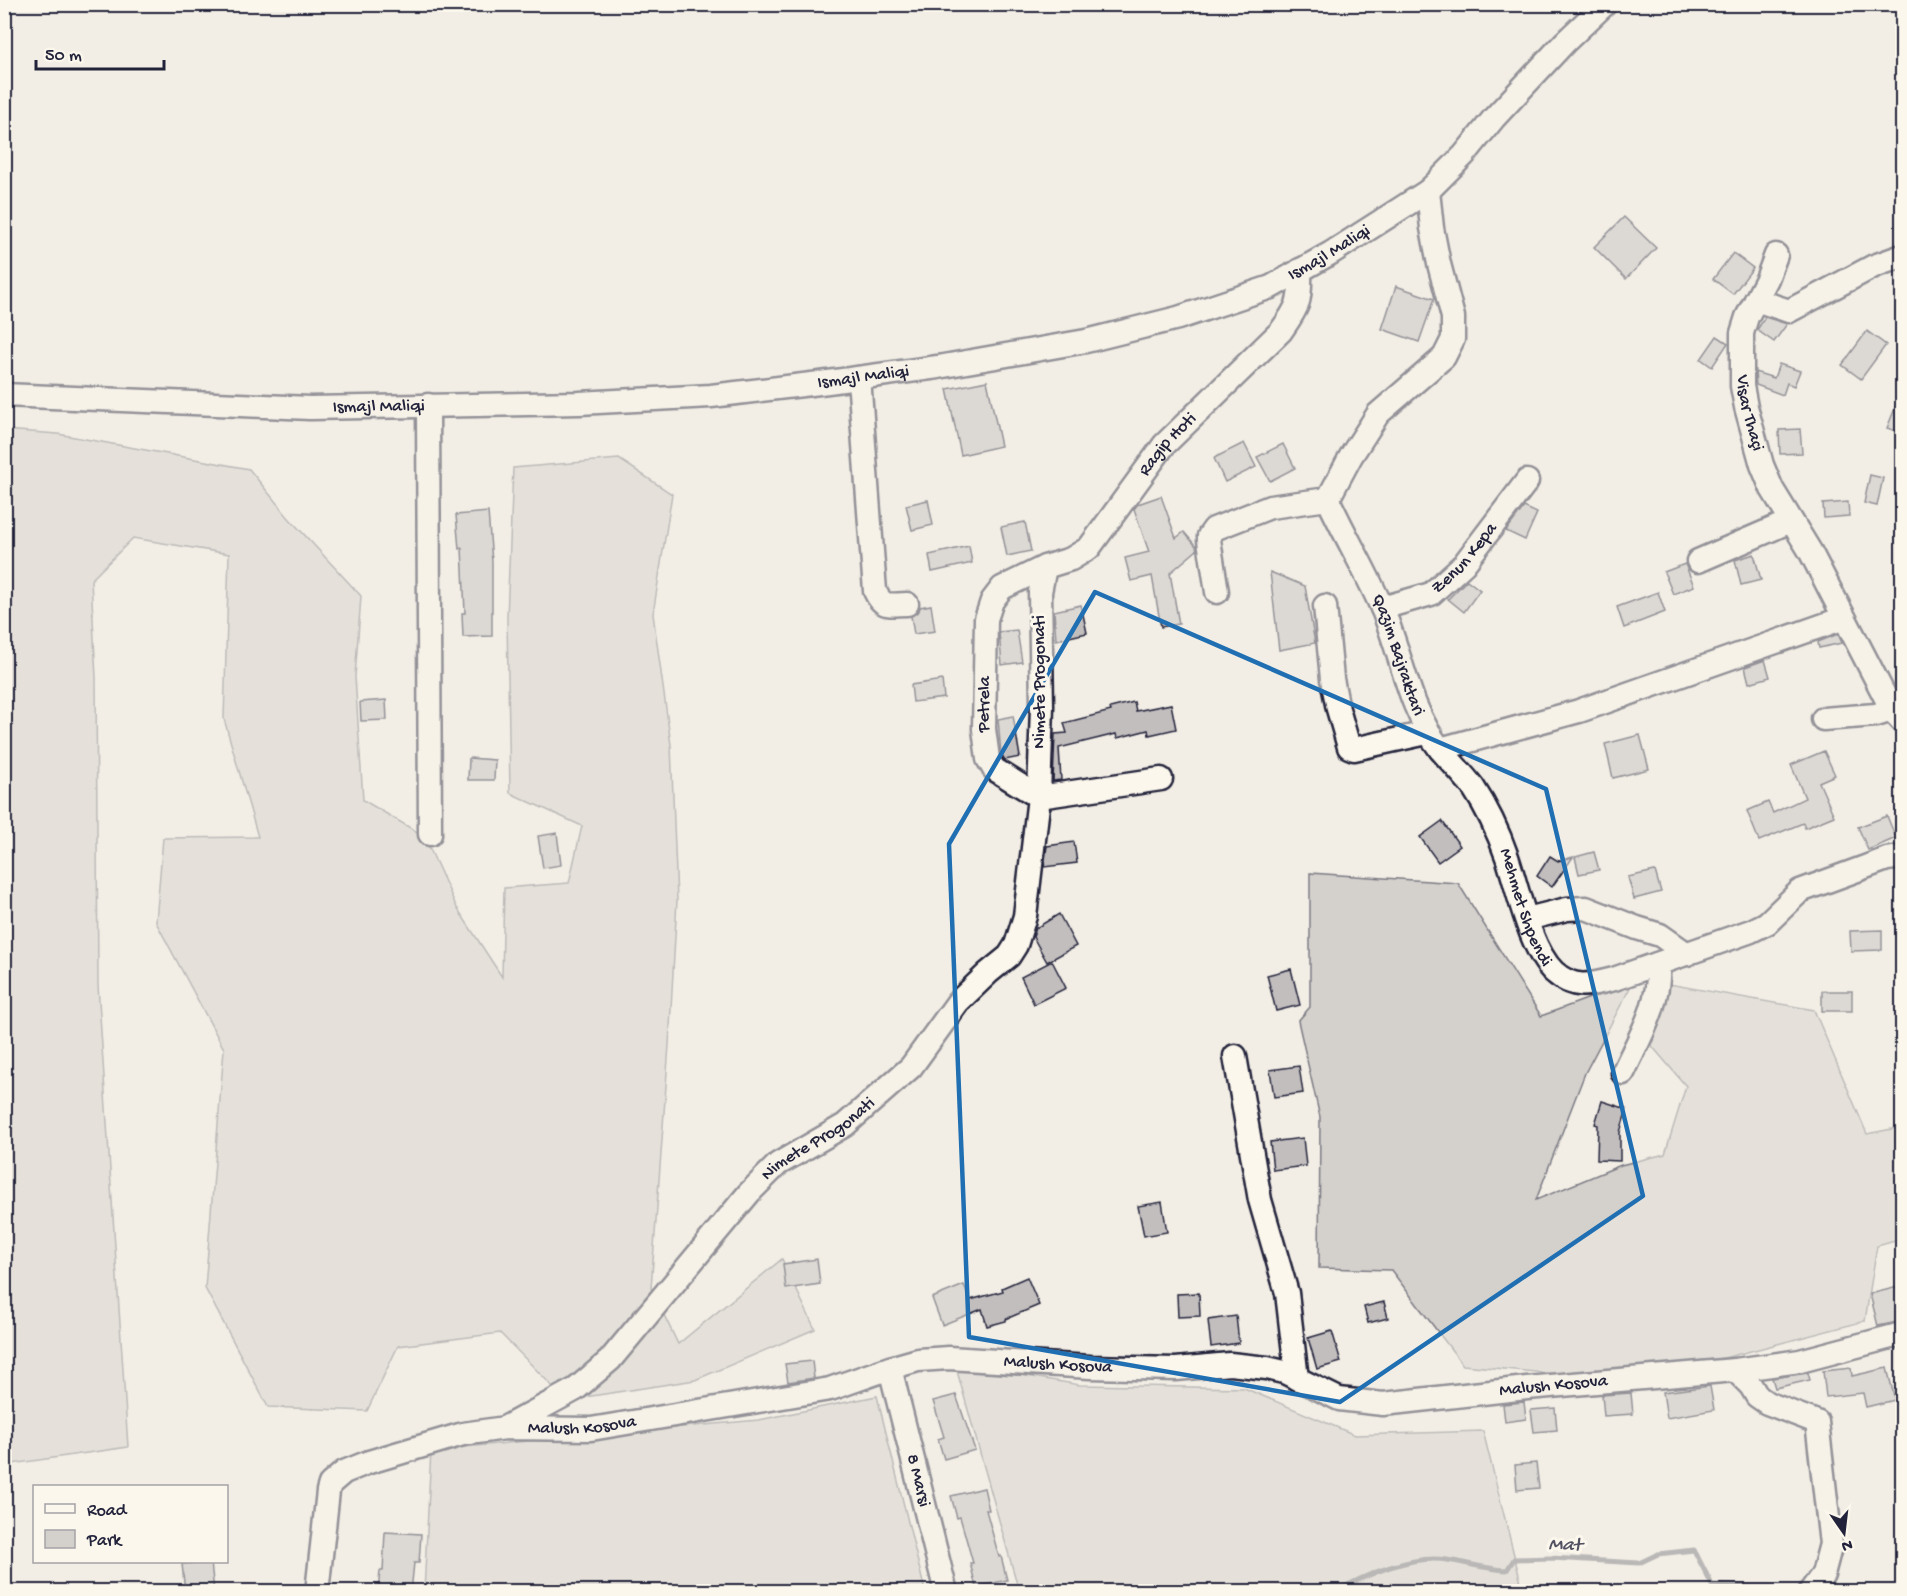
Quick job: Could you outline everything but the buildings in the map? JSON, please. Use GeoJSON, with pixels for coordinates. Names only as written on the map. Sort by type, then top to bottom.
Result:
{"type":"FeatureCollection","features":[{"type":"Feature","properties":{"kind":"street","name":"Ismajl Maliqi"},"geometry":{"type":"LineString","coordinates":[[4,395],[310,408],[579,403],[711,396],[859,378],[938,367],[1086,341],[1178,318],[1271,286],[1428,191],[1464,155],[1528,81],[1605,4]]}},
{"type":"Feature","properties":{"kind":"street"},"geometry":{"type":"LineString","coordinates":[[1217,592],[1209,540],[1214,529],[1270,507],[1328,500],[1351,456],[1378,414],[1444,357],[1453,339],[1453,317],[1436,246],[1428,191]]}},
{"type":"Feature","properties":{"kind":"street","name":"Visar Thaçi"},"geometry":{"type":"LineString","coordinates":[[1776,255],[1767,279],[1747,317],[1742,333],[1742,386],[1762,465],[1772,489],[1810,551],[1897,715],[1823,719]]}},
{"type":"Feature","properties":{"kind":"street"},"geometry":{"type":"LineString","coordinates":[[1756,300],[1789,312],[1874,266],[1902,256]]}},
{"type":"Feature","properties":{"kind":"street","name":"Ragip Hoti"},"geometry":{"type":"LineString","coordinates":[[1002,588],[1045,567],[1071,559],[1089,548],[1164,445],[1281,331],[1293,314],[1301,295],[1300,270]]}},
{"type":"Feature","properties":{"kind":"street"},"geometry":{"type":"LineString","coordinates":[[859,378],[875,591],[879,601],[884,604],[907,604]]}},
{"type":"Feature","properties":{"kind":"street"},"geometry":{"type":"LineString","coordinates":[[428,405],[430,834]]}},
{"type":"Feature","properties":{"kind":"street","name":"Zenun Kepa"},"geometry":{"type":"LineString","coordinates":[[1382,608],[1431,594],[1464,564],[1527,481]]}},
{"type":"Feature","properties":{"kind":"street","name":"Qazim Bajraktari"},"geometry":{"type":"LineString","coordinates":[[1328,500],[1382,608],[1419,715],[1433,741]]}},
{"type":"Feature","properties":{"kind":"street"},"geometry":{"type":"LineString","coordinates":[[1698,561],[1791,521]]}},
{"type":"Feature","properties":{"kind":"street","name":"Nimete Progonati"},"geometry":{"type":"LineString","coordinates":[[505,1428],[576,1389],[610,1360],[749,1193],[778,1164],[845,1125],[912,1067],[958,1002],[1009,956],[1016,945],[1025,916],[1039,797],[1042,706],[1040,592],[1045,567]]}},
{"type":"Feature","properties":{"kind":"street","name":"Petrela"},"geometry":{"type":"LineString","coordinates":[[1002,588],[992,601],[986,619],[984,729],[988,759],[994,769],[1039,797]]}},
{"type":"Feature","properties":{"kind":"street"},"geometry":{"type":"LineString","coordinates":[[1325,606],[1332,679],[1338,710],[1349,747],[1354,749],[1433,741],[1580,711],[1844,618]]}},
{"type":"Feature","properties":{"kind":"street","name":"Mehmet Shpendi"},"geometry":{"type":"LineString","coordinates":[[1433,741],[1473,787],[1492,822],[1507,856],[1540,952],[1553,971],[1578,985],[1605,981],[1751,932],[1767,922],[1800,891],[1887,859],[1902,856]]}},
{"type":"Feature","properties":{"kind":"street"},"geometry":{"type":"LineString","coordinates":[[1039,797],[1161,779]]}},
{"type":"Feature","properties":{"kind":"street"},"geometry":{"type":"LineString","coordinates":[[1527,919],[1567,909],[1586,908],[1637,928],[1660,934],[1687,954]]}},
{"type":"Feature","properties":{"kind":"street"},"geometry":{"type":"LineString","coordinates":[[1623,1073],[1656,1000],[1659,982],[1658,964]]}},
{"type":"Feature","properties":{"kind":"street"},"geometry":{"type":"LineString","coordinates":[[1235,1056],[1260,1200],[1287,1293],[1297,1379]]}},
{"type":"Feature","properties":{"kind":"street","name":"Malush Kosova"},"geometry":{"type":"LineString","coordinates":[[317,1592],[330,1484],[344,1472],[369,1462],[463,1434],[505,1428],[591,1429],[830,1389],[918,1360],[949,1358],[1090,1367],[1166,1369],[1230,1364],[1284,1372],[1340,1399],[1383,1404],[1527,1388],[1735,1370],[1800,1361],[1902,1334]]}},
{"type":"Feature","properties":{"kind":"street","name":"8 Marsi"},"geometry":{"type":"LineString","coordinates":[[890,1368],[946,1592]]}},
{"type":"Feature","properties":{"kind":"street"},"geometry":{"type":"LineString","coordinates":[[1735,1370],[1751,1386],[1757,1396],[1767,1403],[1817,1422],[1831,1544],[1823,1574],[1810,1592]]}},
{"type":"Feature","properties":{"kind":"highlighted area"},"geometry":{"type":"Polygon","coordinates":[[[1095,592],[1546,789],[1643,1196],[1340,1402],[969,1337],[949,844],[1095,592]]]}},
{"type":"Feature","properties":{"kind":"green space"},"geometry":{"type":"Polygon","coordinates":[[[4,430],[58,434],[249,469],[288,517],[361,596],[355,677],[363,800],[424,836],[457,908],[502,977],[504,888],[569,883],[582,826],[510,793],[507,618],[513,468],[619,459],[672,494],[653,614],[671,745],[677,900],[651,1288],[678,1344],[782,1259],[815,1329],[695,1380],[566,1400],[500,1333],[398,1346],[367,1411],[268,1407],[205,1288],[224,1049],[156,922],[163,838],[258,837],[224,719],[229,554],[133,538],[91,580],[96,678],[98,985],[128,1447],[5,1465],[4,430]]]}},
{"type":"Feature","properties":{"kind":"green space"},"geometry":{"type":"Polygon","coordinates":[[[1310,873],[1458,883],[1541,1016],[1633,982],[1585,1073],[1536,1200],[1621,1165],[1665,1154],[1686,1086],[1652,1046],[1669,984],[1814,1010],[1867,1134],[1902,1127],[1902,1239],[1877,1246],[1865,1321],[1724,1358],[1567,1375],[1463,1365],[1391,1270],[1319,1268],[1320,1117],[1298,1021],[1310,1007],[1310,873]]]}},
{"type":"Feature","properties":{"kind":"green space"},"geometry":{"type":"Polygon","coordinates":[[[955,1364],[1080,1385],[1244,1388],[1355,1435],[1483,1431],[1523,1591],[1019,1591],[955,1364]]]}},
{"type":"Feature","properties":{"kind":"green space"},"geometry":{"type":"Polygon","coordinates":[[[877,1396],[925,1591],[424,1592],[431,1450],[759,1420],[877,1396]]]}},
{"type":"Feature","properties":{"kind":"green space"},"geometry":{"type":"Polygon","coordinates":[[[1655,1587],[1655,1592],[1561,1591],[1655,1587]]]}},
{"type":"Feature","properties":{"kind":"waterway","name":"Mat"},"geometry":{"type":"LineString","coordinates":[[1335,1592],[1389,1567],[1419,1560],[1447,1560],[1507,1570],[1514,1559],[1551,1558],[1639,1563],[1658,1554],[1694,1550],[1712,1585],[1781,1589]]}}]}
